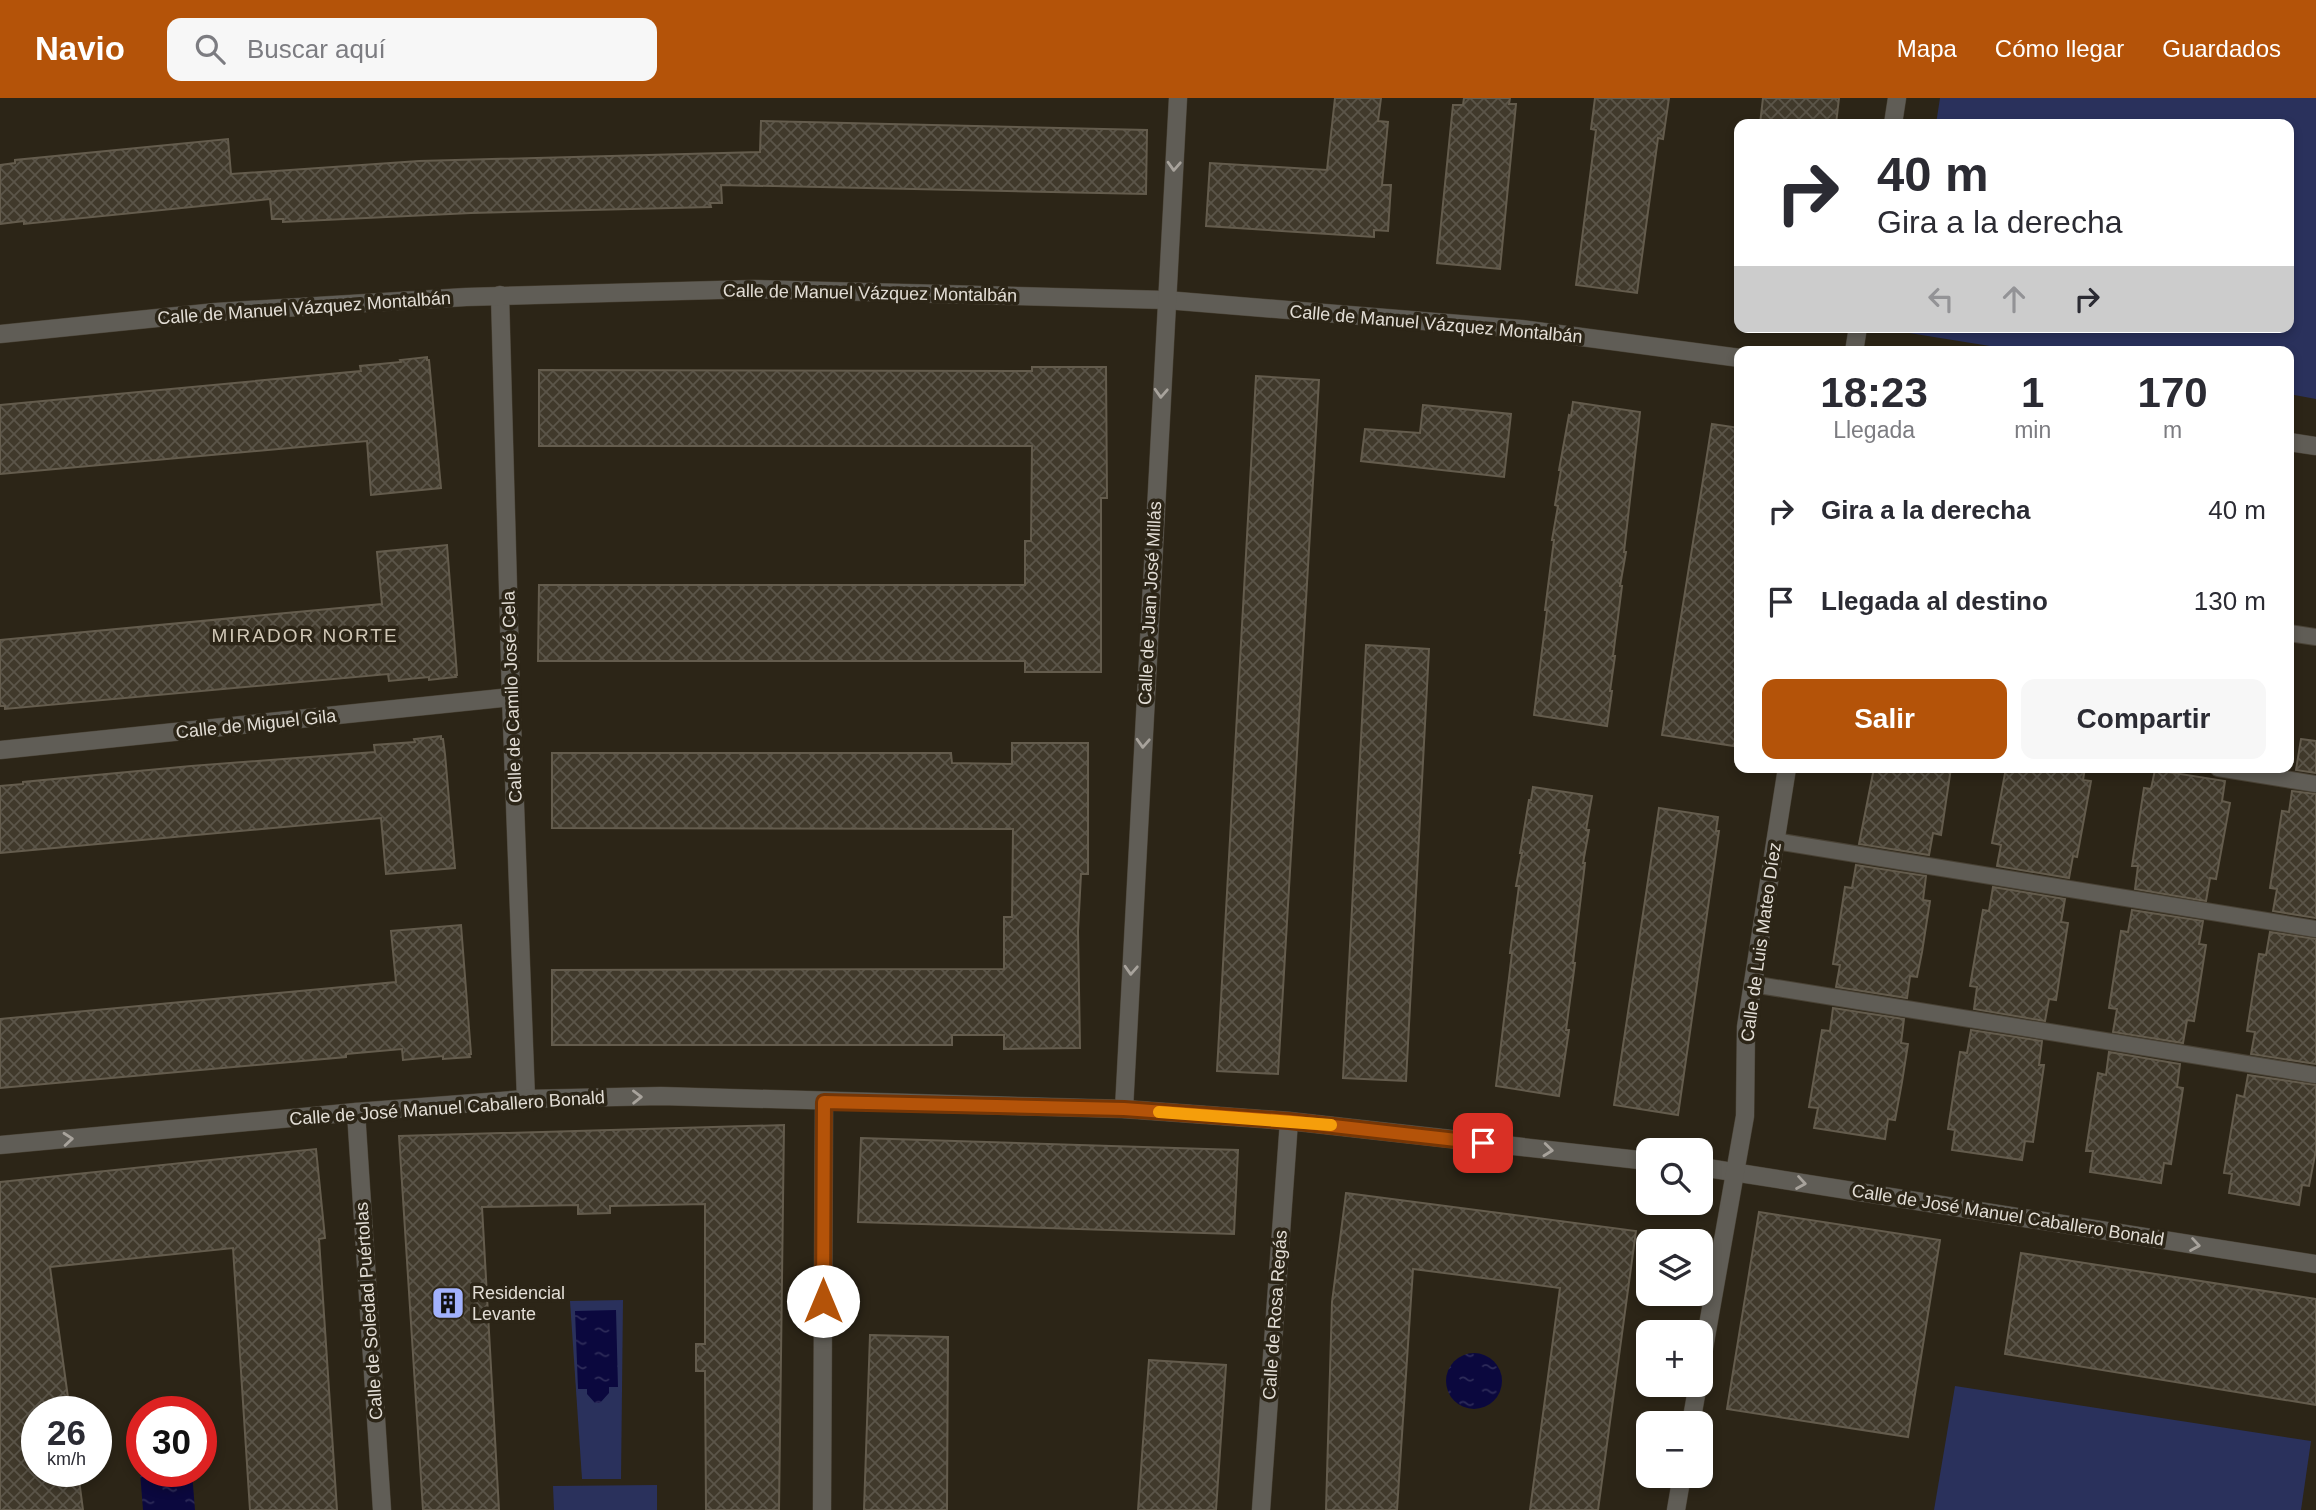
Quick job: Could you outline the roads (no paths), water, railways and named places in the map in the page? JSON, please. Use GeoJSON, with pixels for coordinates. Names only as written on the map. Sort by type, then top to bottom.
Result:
{"type":"FeatureCollection","features":[{"type":"Feature","properties":{"kind":"street","name":"Calle de Juan José Millás"},"geometry":{"type":"LineString","coordinates":[[1124,1109],[1178,98]]}},
{"type":"Feature","properties":{"kind":"street"},"geometry":{"type":"LineString","coordinates":[[1894,119],[1897,98]]}},
{"type":"Feature","properties":{"kind":"street","name":"Calle de Manuel Vázquez Montalbán"},"geometry":{"type":"LineString","coordinates":[[0,334],[216,312],[500,295],[754,289],[1166,300],[1521,329],[1734,357]]}},
{"type":"Feature","properties":{"kind":"street","name":"Calle de Camilo José Cela"},"geometry":{"type":"LineString","coordinates":[[500,295],[526,1099]]}},
{"type":"Feature","properties":{"kind":"street"},"geometry":{"type":"LineString","coordinates":[[2294,443],[2316,446]]}},
{"type":"Feature","properties":{"kind":"street","name":"Calle de Miguel Gila"},"geometry":{"type":"LineString","coordinates":[[0,750],[511,697]]}},
{"type":"Feature","properties":{"kind":"street","name":"Calle de Luis Mateo Díez"},"geometry":{"type":"LineString","coordinates":[[1709,1320],[1745,1116],[1746,1027],[1786,773]]}},
{"type":"Feature","properties":{"kind":"street","name":"Calle de José Manuel Caballero Bonald"},"geometry":{"type":"LineString","coordinates":[[0,1145],[526,1099],[661,1096],[1124,1109],[1289,1121],[1636,1160]]}},
{"type":"Feature","properties":{"kind":"street"},"geometry":{"type":"LineString","coordinates":[[822,1510],[824,1102]]}},
{"type":"Feature","properties":{"kind":"street","name":"Calle de Soledad Puértolas"},"geometry":{"type":"LineString","coordinates":[[356,1112],[382,1510]]}},
{"type":"Feature","properties":{"kind":"street","name":"Calle de Rosa Regás"},"geometry":{"type":"LineString","coordinates":[[1261,1510],[1289,1121]]}},
{"type":"Feature","properties":{"kind":"street","name":"Calle de José Manuel Caballero Bonald"},"geometry":{"type":"LineString","coordinates":[[1713,1168],[2316,1264]]}},
{"type":"Feature","properties":{"kind":"street"},"geometry":{"type":"LineString","coordinates":[[1676,1510],[1680,1488]]}},
{"type":"Feature","properties":{"kind":"lane"},"geometry":{"type":"LineString","coordinates":[[2294,634],[2316,637]]}},
{"type":"Feature","properties":{"kind":"lane"},"geometry":{"type":"LineString","coordinates":[[2249,773],[2316,784]]}},
{"type":"Feature","properties":{"kind":"lane"},"geometry":{"type":"LineString","coordinates":[[1775,841],[2316,929]]}},
{"type":"Feature","properties":{"kind":"lane"},"geometry":{"type":"LineString","coordinates":[[1752,984],[2316,1075]]}},
{"type":"Feature","properties":{"kind":"water"},"geometry":{"type":"Polygon","coordinates":[[[616,1310],[618,1387],[609,1387],[609,1393],[600,1403],[595,1403],[587,1394],[587,1389],[578,1389],[575,1311],[616,1310]]]}},
{"type":"Feature","properties":{"kind":"water"},"geometry":{"type":"Polygon","coordinates":[[[1468,1353],[1480,1353],[1490,1357],[1498,1365],[1502,1381],[1498,1397],[1490,1405],[1480,1409],[1468,1409],[1458,1405],[1450,1397],[1446,1387],[1446,1375],[1450,1365],[1458,1357],[1468,1353]]]}},
{"type":"Feature","properties":{"kind":"water"},"geometry":{"type":"Polygon","coordinates":[[[141,1487],[193,1487],[195,1510],[143,1510],[141,1487]]]}},
{"type":"Feature","properties":{"kind":"place","name":"Residencial Levante"},"geometry":{"type":"Point","coordinates":[448,1303]}},
{"type":"Feature","properties":{"kind":"district","name":"MIRADOR NORTE"},"geometry":{"type":"Point","coordinates":[305,635]}}]}
